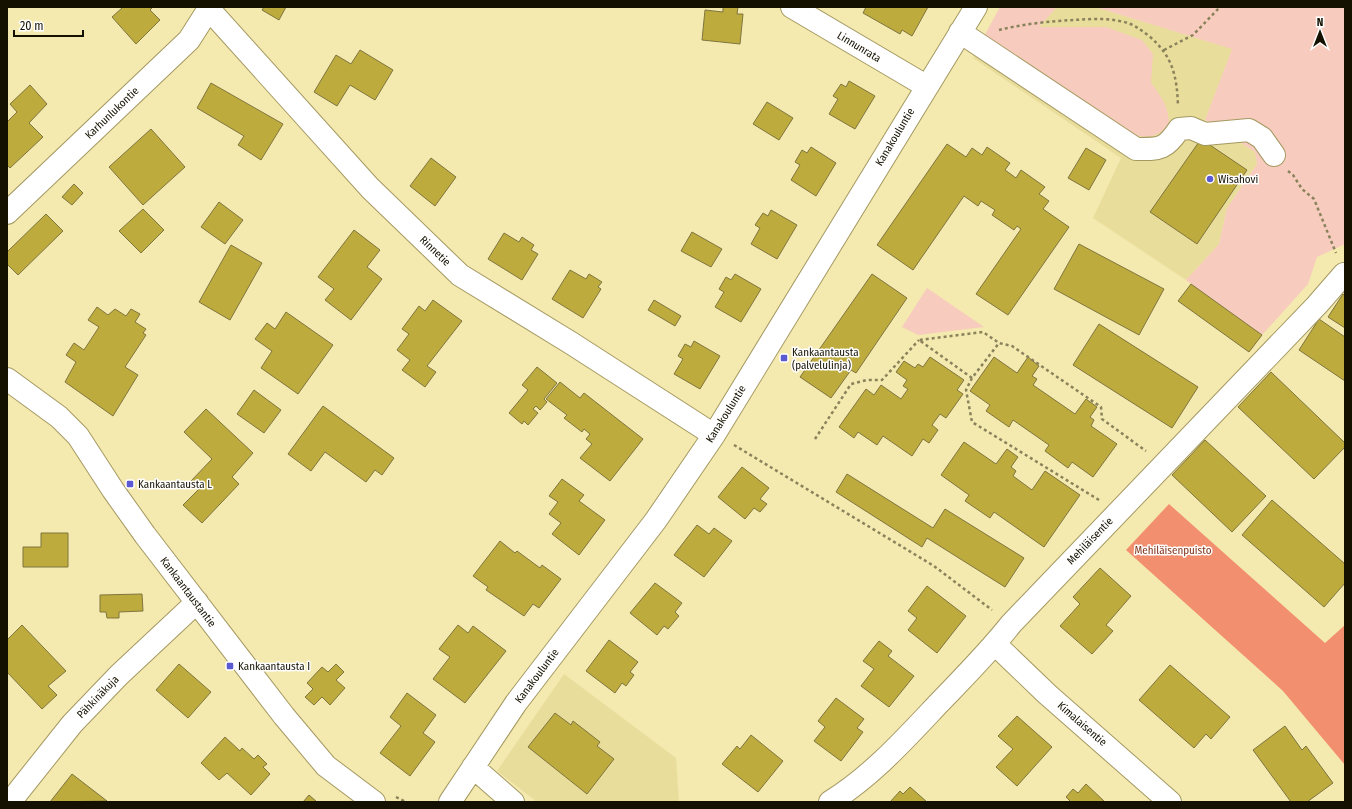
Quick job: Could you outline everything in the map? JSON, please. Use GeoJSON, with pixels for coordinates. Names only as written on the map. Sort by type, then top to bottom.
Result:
{"type":"FeatureCollection","features":[{"type":"Feature","properties":{"kind":"street","name":"Linnunrata"},"geometry":{"type":"LineString","coordinates":[[792,7],[926,86]]}},
{"type":"Feature","properties":{"kind":"street","name":"Kanakouluntie"},"geometry":{"type":"LineString","coordinates":[[450,802],[516,703],[656,520],[714,435],[926,86],[965,35],[976,7]]}},
{"type":"Feature","properties":{"kind":"street","name":"Karhunlukontie"},"geometry":{"type":"LineString","coordinates":[[7,213],[189,40],[208,8]]}},
{"type":"Feature","properties":{"kind":"street","name":"Rinnetie"},"geometry":{"type":"LineString","coordinates":[[208,8],[370,188],[460,275],[571,343],[714,435]]}},
{"type":"Feature","properties":{"kind":"street"},"geometry":{"type":"LineString","coordinates":[[965,35],[1136,149],[1160,149],[1173,138],[1179,129],[1191,128],[1205,134],[1249,130],[1262,138],[1274,156]]}},
{"type":"Feature","properties":{"kind":"street","name":"Mehiläisentie"},"geometry":{"type":"LineString","coordinates":[[830,802],[849,790],[896,749],[995,644],[1011,624],[1317,305],[1344,274]]}},
{"type":"Feature","properties":{"kind":"street","name":"Kankaantaustantie"},"geometry":{"type":"LineString","coordinates":[[7,380],[60,417],[78,436],[113,490],[284,716],[326,766],[374,802]]}},
{"type":"Feature","properties":{"kind":"street","name":"Pähkinäkuja"},"geometry":{"type":"LineString","coordinates":[[10,802],[72,724],[119,675],[197,602]]}},
{"type":"Feature","properties":{"kind":"street","name":"Kimalaisentie"},"geometry":{"type":"LineString","coordinates":[[995,644],[1047,694],[1170,802]]}},
{"type":"Feature","properties":{"kind":"street"},"geometry":{"type":"LineString","coordinates":[[473,767],[513,802]]}},
{"type":"Feature","properties":{"kind":"path"},"geometry":{"type":"LineString","coordinates":[[1164,50],[1193,35],[1220,7]]}},
{"type":"Feature","properties":{"kind":"path"},"geometry":{"type":"LineString","coordinates":[[965,35],[1027,25],[1098,19],[1120,21],[1138,27],[1162,46],[1169,60],[1177,83],[1179,129]]}},
{"type":"Feature","properties":{"kind":"path"},"geometry":{"type":"LineString","coordinates":[[1274,156],[1293,176],[1302,189],[1314,199],[1344,274]]}},
{"type":"Feature","properties":{"kind":"path"},"geometry":{"type":"LineString","coordinates":[[816,439],[851,384],[867,380],[882,380],[919,340],[983,332],[999,343],[1012,346],[1101,407],[1102,419],[1164,465]]}},
{"type":"Feature","properties":{"kind":"path"},"geometry":{"type":"LineString","coordinates":[[919,340],[972,378]]}},
{"type":"Feature","properties":{"kind":"path"},"geometry":{"type":"LineString","coordinates":[[999,343],[972,378],[966,390],[972,422],[1119,512]]}},
{"type":"Feature","properties":{"kind":"path"},"geometry":{"type":"LineString","coordinates":[[714,435],[739,448],[934,566],[1011,624]]}},
{"type":"Feature","properties":{"kind":"shaded area"},"geometry":{"type":"Polygon","coordinates":[[[1000,7],[1057,7],[1039,27],[1106,27],[1142,40],[1153,54],[1151,83],[1166,107],[1169,124],[1160,133],[1155,135],[1146,137],[1129,135],[982,40],[1000,7]]]}},
{"type":"Feature","properties":{"kind":"shaded area"},"geometry":{"type":"Polygon","coordinates":[[[1057,7],[1095,7],[1233,49],[1205,120],[1255,152],[1257,164],[1227,208],[1219,244],[1186,280],[1093,218],[1121,158],[973,58],[982,40],[1017,50],[1057,7]]]}},
{"type":"Feature","properties":{"kind":"shaded area"},"geometry":{"type":"Polygon","coordinates":[[[1095,7],[1345,7],[1345,244],[1317,257],[1308,284],[1262,335],[1186,280],[1219,244],[1227,208],[1257,164],[1255,152],[1205,120],[1232,49],[1095,7]]]}},
{"type":"Feature","properties":{"kind":"shaded area"},"geometry":{"type":"Polygon","coordinates":[[[927,288],[984,327],[918,335],[902,327],[927,288]]]}},
{"type":"Feature","properties":{"kind":"shaded area"},"geometry":{"type":"Polygon","coordinates":[[[564,674],[676,758],[679,802],[537,802],[497,771],[564,674]]]}},
{"type":"Feature","properties":{"kind":"green space","name":"Mehiläisenpuisto"},"geometry":{"type":"Polygon","coordinates":[[[1169,504],[1325,643],[1345,625],[1345,765],[1283,691],[1126,550],[1169,504]]]}},
{"type":"Feature","properties":{"kind":"building"},"geometry":{"type":"Polygon","coordinates":[[[121,7],[153,7],[150,10],[160,20],[136,44],[112,17],[122,8],[121,7]]]}},
{"type":"Feature","properties":{"kind":"building"},"geometry":{"type":"Polygon","coordinates":[[[264,7],[286,7],[279,20],[262,10],[264,7]]]}},
{"type":"Feature","properties":{"kind":"building"},"geometry":{"type":"Polygon","coordinates":[[[723,7],[738,7],[737,14],[743,14],[740,44],[702,40],[705,10],[723,12],[723,7]]]}},
{"type":"Feature","properties":{"kind":"building"},"geometry":{"type":"Polygon","coordinates":[[[866,7],[928,7],[912,36],[902,30],[900,34],[863,13],[866,7]]]}},
{"type":"Feature","properties":{"kind":"building"},"geometry":{"type":"Polygon","coordinates":[[[360,50],[393,70],[375,100],[350,85],[337,106],[314,92],[336,55],[351,64],[360,50]]]}},
{"type":"Feature","properties":{"kind":"building"},"geometry":{"type":"Polygon","coordinates":[[[849,81],[875,96],[855,129],[829,114],[838,99],[833,96],[841,84],[846,87],[849,81]]]}},
{"type":"Feature","properties":{"kind":"building"},"geometry":{"type":"Polygon","coordinates":[[[211,83],[283,124],[261,160],[238,145],[244,136],[197,108],[211,83]]]}},
{"type":"Feature","properties":{"kind":"building"},"geometry":{"type":"Polygon","coordinates":[[[30,85],[47,104],[29,123],[43,137],[10,168],[7,165],[7,122],[17,112],[10,104],[30,85]]]}},
{"type":"Feature","properties":{"kind":"building"},"geometry":{"type":"Polygon","coordinates":[[[767,102],[793,118],[779,140],[753,124],[767,102]]]}},
{"type":"Feature","properties":{"kind":"building"},"geometry":{"type":"Polygon","coordinates":[[[151,129],[185,167],[143,205],[109,167],[151,129]]]}},
{"type":"Feature","properties":{"kind":"building"},"geometry":{"type":"Polygon","coordinates":[[[1201,139],[1247,170],[1197,244],[1150,212],[1201,139]]]}},
{"type":"Feature","properties":{"kind":"building"},"geometry":{"type":"Polygon","coordinates":[[[947,144],[966,157],[972,148],[982,155],[987,147],[1010,163],[1005,170],[1016,178],[1021,170],[1045,187],[1039,194],[1049,201],[1043,209],[1069,227],[1008,315],[976,294],[1021,229],[1017,226],[1014,230],[992,215],[995,210],[981,201],[978,206],[964,196],[913,270],[877,245],[947,144]]]}},
{"type":"Feature","properties":{"kind":"building"},"geometry":{"type":"Polygon","coordinates":[[[811,147],[836,163],[816,196],[791,180],[800,165],[795,162],[802,150],[807,153],[811,147]]]}},
{"type":"Feature","properties":{"kind":"building"},"geometry":{"type":"Polygon","coordinates":[[[1086,148],[1106,160],[1089,190],[1068,178],[1086,148]]]}},
{"type":"Feature","properties":{"kind":"building"},"geometry":{"type":"Polygon","coordinates":[[[431,158],[456,177],[435,206],[410,186],[431,158]]]}},
{"type":"Feature","properties":{"kind":"building"},"geometry":{"type":"Polygon","coordinates":[[[74,184],[83,193],[72,205],[62,197],[74,184]]]}},
{"type":"Feature","properties":{"kind":"building"},"geometry":{"type":"Polygon","coordinates":[[[219,202],[243,220],[225,244],[201,227],[219,202]]]}},
{"type":"Feature","properties":{"kind":"building"},"geometry":{"type":"Polygon","coordinates":[[[143,209],[164,230],[141,253],[119,231],[143,209]]]}},
{"type":"Feature","properties":{"kind":"building"},"geometry":{"type":"Polygon","coordinates":[[[771,210],[797,225],[777,259],[751,244],[760,228],[755,225],[763,213],[768,216],[771,210]]]}},
{"type":"Feature","properties":{"kind":"building"},"geometry":{"type":"Polygon","coordinates":[[[46,214],[63,231],[18,275],[7,264],[7,252],[46,214]]]}},
{"type":"Feature","properties":{"kind":"building"},"geometry":{"type":"Polygon","coordinates":[[[354,230],[380,250],[367,267],[382,279],[351,320],[325,300],[334,289],[318,277],[354,230]]]}},
{"type":"Feature","properties":{"kind":"building"},"geometry":{"type":"Polygon","coordinates":[[[692,232],[722,249],[711,267],[681,251],[692,232]]]}},
{"type":"Feature","properties":{"kind":"building"},"geometry":{"type":"Polygon","coordinates":[[[504,233],[519,242],[522,237],[534,245],[531,250],[538,254],[522,280],[488,259],[504,233]]]}},
{"type":"Feature","properties":{"kind":"building"},"geometry":{"type":"Polygon","coordinates":[[[1079,244],[1164,289],[1139,335],[1054,289],[1079,244]]]}},
{"type":"Feature","properties":{"kind":"building"},"geometry":{"type":"Polygon","coordinates":[[[231,245],[262,263],[230,320],[199,302],[231,245]]]}},
{"type":"Feature","properties":{"kind":"building"},"geometry":{"type":"Polygon","coordinates":[[[570,270],[586,279],[589,274],[602,282],[598,287],[601,289],[583,318],[552,299],[570,270]]]}},
{"type":"Feature","properties":{"kind":"building"},"geometry":{"type":"Polygon","coordinates":[[[735,274],[761,289],[741,322],[715,307],[724,292],[719,289],[726,277],[731,280],[735,274]]]}},
{"type":"Feature","properties":{"kind":"building"},"geometry":{"type":"Polygon","coordinates":[[[872,274],[907,298],[856,373],[851,370],[831,398],[800,377],[872,274]]]}},
{"type":"Feature","properties":{"kind":"building"},"geometry":{"type":"Polygon","coordinates":[[[1191,284],[1262,335],[1249,352],[1178,301],[1191,284]]]}},
{"type":"Feature","properties":{"kind":"building"},"geometry":{"type":"Polygon","coordinates":[[[1343,294],[1345,296],[1345,328],[1328,317],[1343,294]]]}},
{"type":"Feature","properties":{"kind":"building"},"geometry":{"type":"Polygon","coordinates":[[[433,300],[462,321],[427,366],[436,372],[425,387],[402,370],[410,360],[397,350],[409,334],[402,329],[419,306],[425,311],[433,300]]]}},
{"type":"Feature","properties":{"kind":"building"},"geometry":{"type":"Polygon","coordinates":[[[654,300],[681,316],[675,326],[648,310],[654,300]]]}},
{"type":"Feature","properties":{"kind":"building"},"geometry":{"type":"Polygon","coordinates":[[[97,307],[108,315],[115,309],[126,316],[131,309],[140,314],[135,322],[146,329],[143,333],[146,335],[125,367],[138,375],[113,416],[65,382],[76,362],[66,355],[74,343],[84,350],[99,327],[88,320],[97,307]]]}},
{"type":"Feature","properties":{"kind":"building"},"geometry":{"type":"Polygon","coordinates":[[[286,312],[333,345],[298,394],[261,368],[272,351],[255,339],[267,323],[275,329],[286,312]]]}},
{"type":"Feature","properties":{"kind":"building"},"geometry":{"type":"Polygon","coordinates":[[[1319,319],[1345,337],[1345,381],[1299,350],[1319,319]]]}},
{"type":"Feature","properties":{"kind":"building"},"geometry":{"type":"Polygon","coordinates":[[[1099,324],[1198,387],[1172,428],[1073,365],[1099,324]]]}},
{"type":"Feature","properties":{"kind":"building"},"geometry":{"type":"Polygon","coordinates":[[[694,341],[720,356],[700,389],[674,374],[683,359],[678,356],[685,344],[691,347],[694,341]]]}},
{"type":"Feature","properties":{"kind":"building"},"geometry":{"type":"Polygon","coordinates":[[[930,357],[964,380],[957,390],[963,394],[946,418],[940,414],[932,425],[938,430],[929,443],[923,439],[912,456],[883,436],[877,445],[858,432],[854,438],[839,427],[866,389],[874,395],[881,385],[901,399],[908,389],[903,386],[907,380],[896,372],[904,361],[915,368],[918,364],[923,367],[930,357]]]}},
{"type":"Feature","properties":{"kind":"building"},"geometry":{"type":"Polygon","coordinates":[[[994,357],[1017,373],[1028,357],[1039,366],[1032,376],[1037,379],[1033,385],[1075,414],[1086,399],[1097,407],[1090,417],[1094,420],[1091,426],[1117,444],[1093,477],[1072,462],[1068,468],[1045,451],[1049,445],[1013,420],[1009,427],[986,411],[990,405],[970,391],[994,357]]]}},
{"type":"Feature","properties":{"kind":"building"},"geometry":{"type":"Polygon","coordinates":[[[537,367],[557,383],[544,399],[547,402],[540,410],[536,406],[533,409],[538,413],[528,425],[524,421],[522,424],[509,413],[528,390],[522,385],[537,367]]]}},
{"type":"Feature","properties":{"kind":"building"},"geometry":{"type":"Polygon","coordinates":[[[1271,372],[1345,443],[1345,447],[1314,479],[1238,407],[1271,372]]]}},
{"type":"Feature","properties":{"kind":"building"},"geometry":{"type":"Polygon","coordinates":[[[560,382],[580,398],[584,393],[643,439],[610,481],[580,458],[592,444],[586,439],[590,434],[584,429],[582,432],[564,418],[567,415],[546,399],[560,382]]]}},
{"type":"Feature","properties":{"kind":"building"},"geometry":{"type":"Polygon","coordinates":[[[254,390],[281,410],[264,433],[237,414],[254,390]]]}},
{"type":"Feature","properties":{"kind":"building"},"geometry":{"type":"Polygon","coordinates":[[[323,406],[394,458],[382,475],[375,470],[366,482],[325,452],[311,471],[288,454],[323,406]]]}},
{"type":"Feature","properties":{"kind":"building"},"geometry":{"type":"Polygon","coordinates":[[[206,409],[253,453],[232,477],[239,484],[202,523],[183,505],[199,489],[191,481],[212,459],[184,432],[206,409]]]}},
{"type":"Feature","properties":{"kind":"building"},"geometry":{"type":"Polygon","coordinates":[[[1205,440],[1266,496],[1232,532],[1172,475],[1205,440]]]}},
{"type":"Feature","properties":{"kind":"building"},"geometry":{"type":"Polygon","coordinates":[[[964,442],[996,464],[1007,449],[1018,457],[1011,467],[1016,471],[1013,476],[1032,490],[1045,471],[1080,495],[1044,547],[994,512],[990,518],[965,501],[969,495],[941,475],[964,442]]]}},
{"type":"Feature","properties":{"kind":"building"},"geometry":{"type":"Polygon","coordinates":[[[742,467],[769,488],[760,499],[767,504],[760,512],[754,508],[745,519],[718,497],[742,467]]]}},
{"type":"Feature","properties":{"kind":"building"},"geometry":{"type":"Polygon","coordinates":[[[847,474],[933,528],[945,509],[1024,558],[1005,587],[927,538],[922,547],[836,492],[847,474]]]}},
{"type":"Feature","properties":{"kind":"building"},"geometry":{"type":"Polygon","coordinates":[[[562,479],[584,495],[579,501],[605,520],[579,555],[552,534],[561,523],[549,514],[558,502],[549,496],[562,479]]]}},
{"type":"Feature","properties":{"kind":"building"},"geometry":{"type":"Polygon","coordinates":[[[1272,500],[1345,564],[1345,583],[1324,607],[1242,535],[1272,500]]]}},
{"type":"Feature","properties":{"kind":"building"},"geometry":{"type":"Polygon","coordinates":[[[697,525],[709,534],[714,528],[732,541],[704,577],[674,555],[697,525]]]}},
{"type":"Feature","properties":{"kind":"building"},"geometry":{"type":"Polygon","coordinates":[[[41,533],[68,533],[68,567],[23,567],[23,547],[41,547],[41,533]]]}},
{"type":"Feature","properties":{"kind":"building"},"geometry":{"type":"Polygon","coordinates":[[[500,541],[515,553],[517,551],[540,568],[542,565],[561,579],[539,608],[533,604],[524,616],[486,590],[488,587],[473,576],[500,541]]]}},
{"type":"Feature","properties":{"kind":"building"},"geometry":{"type":"Polygon","coordinates":[[[1100,568],[1131,596],[1106,625],[1113,631],[1092,654],[1060,626],[1080,604],[1073,597],[1100,568]]]}},
{"type":"Feature","properties":{"kind":"building"},"geometry":{"type":"Polygon","coordinates":[[[655,583],[682,603],[675,612],[679,616],[668,629],[664,626],[657,635],[630,613],[655,583]]]}},
{"type":"Feature","properties":{"kind":"building"},"geometry":{"type":"Polygon","coordinates":[[[927,586],[966,616],[937,653],[908,630],[917,618],[908,611],[927,586]]]}},
{"type":"Feature","properties":{"kind":"building"},"geometry":{"type":"Polygon","coordinates":[[[142,594],[143,611],[119,612],[119,618],[107,618],[106,612],[100,612],[100,595],[142,594]]]}},
{"type":"Feature","properties":{"kind":"building"},"geometry":{"type":"Polygon","coordinates":[[[22,625],[66,671],[48,686],[57,695],[42,709],[7,672],[7,640],[22,625]]]}},
{"type":"Feature","properties":{"kind":"building"},"geometry":{"type":"Polygon","coordinates":[[[458,625],[468,633],[473,626],[506,651],[465,703],[433,679],[450,657],[439,649],[458,625]]]}},
{"type":"Feature","properties":{"kind":"building"},"geometry":{"type":"Polygon","coordinates":[[[609,640],[638,662],[630,672],[634,675],[626,686],[622,683],[615,693],[586,671],[609,640]]]}},
{"type":"Feature","properties":{"kind":"building"},"geometry":{"type":"Polygon","coordinates":[[[879,641],[892,651],[888,656],[914,676],[889,707],[861,686],[874,669],[863,661],[879,641]]]}},
{"type":"Feature","properties":{"kind":"building"},"geometry":{"type":"Polygon","coordinates":[[[179,664],[211,692],[188,718],[156,690],[179,664]]]}},
{"type":"Feature","properties":{"kind":"building"},"geometry":{"type":"Polygon","coordinates":[[[336,664],[344,672],[336,680],[345,688],[330,705],[322,697],[314,705],[305,697],[313,689],[307,683],[322,667],[328,672],[336,664]]]}},
{"type":"Feature","properties":{"kind":"building"},"geometry":{"type":"Polygon","coordinates":[[[1170,665],[1230,717],[1211,739],[1206,734],[1194,748],[1139,700],[1170,665]]]}},
{"type":"Feature","properties":{"kind":"building"},"geometry":{"type":"Polygon","coordinates":[[[407,693],[436,715],[423,733],[435,742],[410,776],[380,753],[401,726],[390,717],[407,693]]]}},
{"type":"Feature","properties":{"kind":"building"},"geometry":{"type":"Polygon","coordinates":[[[836,698],[864,719],[857,728],[863,732],[841,761],[814,741],[825,727],[818,721],[836,698]]]}},
{"type":"Feature","properties":{"kind":"building"},"geometry":{"type":"Polygon","coordinates":[[[555,713],[571,725],[573,721],[600,742],[597,746],[614,759],[587,794],[528,747],[555,713]]]}},
{"type":"Feature","properties":{"kind":"building"},"geometry":{"type":"Polygon","coordinates":[[[1017,716],[1052,747],[1017,786],[996,767],[1013,749],[998,736],[1017,716]]]}},
{"type":"Feature","properties":{"kind":"building"},"geometry":{"type":"Polygon","coordinates":[[[1285,726],[1302,750],[1306,746],[1333,783],[1307,802],[1291,802],[1253,750],[1285,726]]]}},
{"type":"Feature","properties":{"kind":"building"},"geometry":{"type":"Polygon","coordinates":[[[751,735],[783,761],[758,792],[722,764],[737,746],[740,749],[751,735]]]}},
{"type":"Feature","properties":{"kind":"building"},"geometry":{"type":"Polygon","coordinates":[[[225,737],[240,751],[242,748],[254,759],[258,755],[267,764],[263,767],[270,774],[251,795],[227,773],[219,780],[201,763],[225,737]]]}},
{"type":"Feature","properties":{"kind":"building"},"geometry":{"type":"Polygon","coordinates":[[[72,774],[107,801],[50,802],[72,774]]]}},
{"type":"Feature","properties":{"kind":"building"},"geometry":{"type":"Polygon","coordinates":[[[1086,784],[1105,802],[1071,802],[1066,797],[1073,789],[1078,793],[1086,784]]]}},
{"type":"Feature","properties":{"kind":"building"},"geometry":{"type":"Polygon","coordinates":[[[910,787],[927,802],[890,802],[900,791],[903,794],[910,787]]]}},
{"type":"Feature","properties":{"kind":"building"},"geometry":{"type":"Polygon","coordinates":[[[309,795],[317,802],[303,802],[309,795]]]}},
{"type":"Feature","properties":{"kind":"place","name":"Wisahovi"},"geometry":{"type":"Point","coordinates":[1210,179]}},
{"type":"Feature","properties":{"kind":"place","name":"Kankaantausta (palvelulinja)"},"geometry":{"type":"Point","coordinates":[784,358]}},
{"type":"Feature","properties":{"kind":"place","name":"Kankaantausta L"},"geometry":{"type":"Point","coordinates":[130,484]}},
{"type":"Feature","properties":{"kind":"place","name":"Kankaantausta I"},"geometry":{"type":"Point","coordinates":[230,666]}}]}
